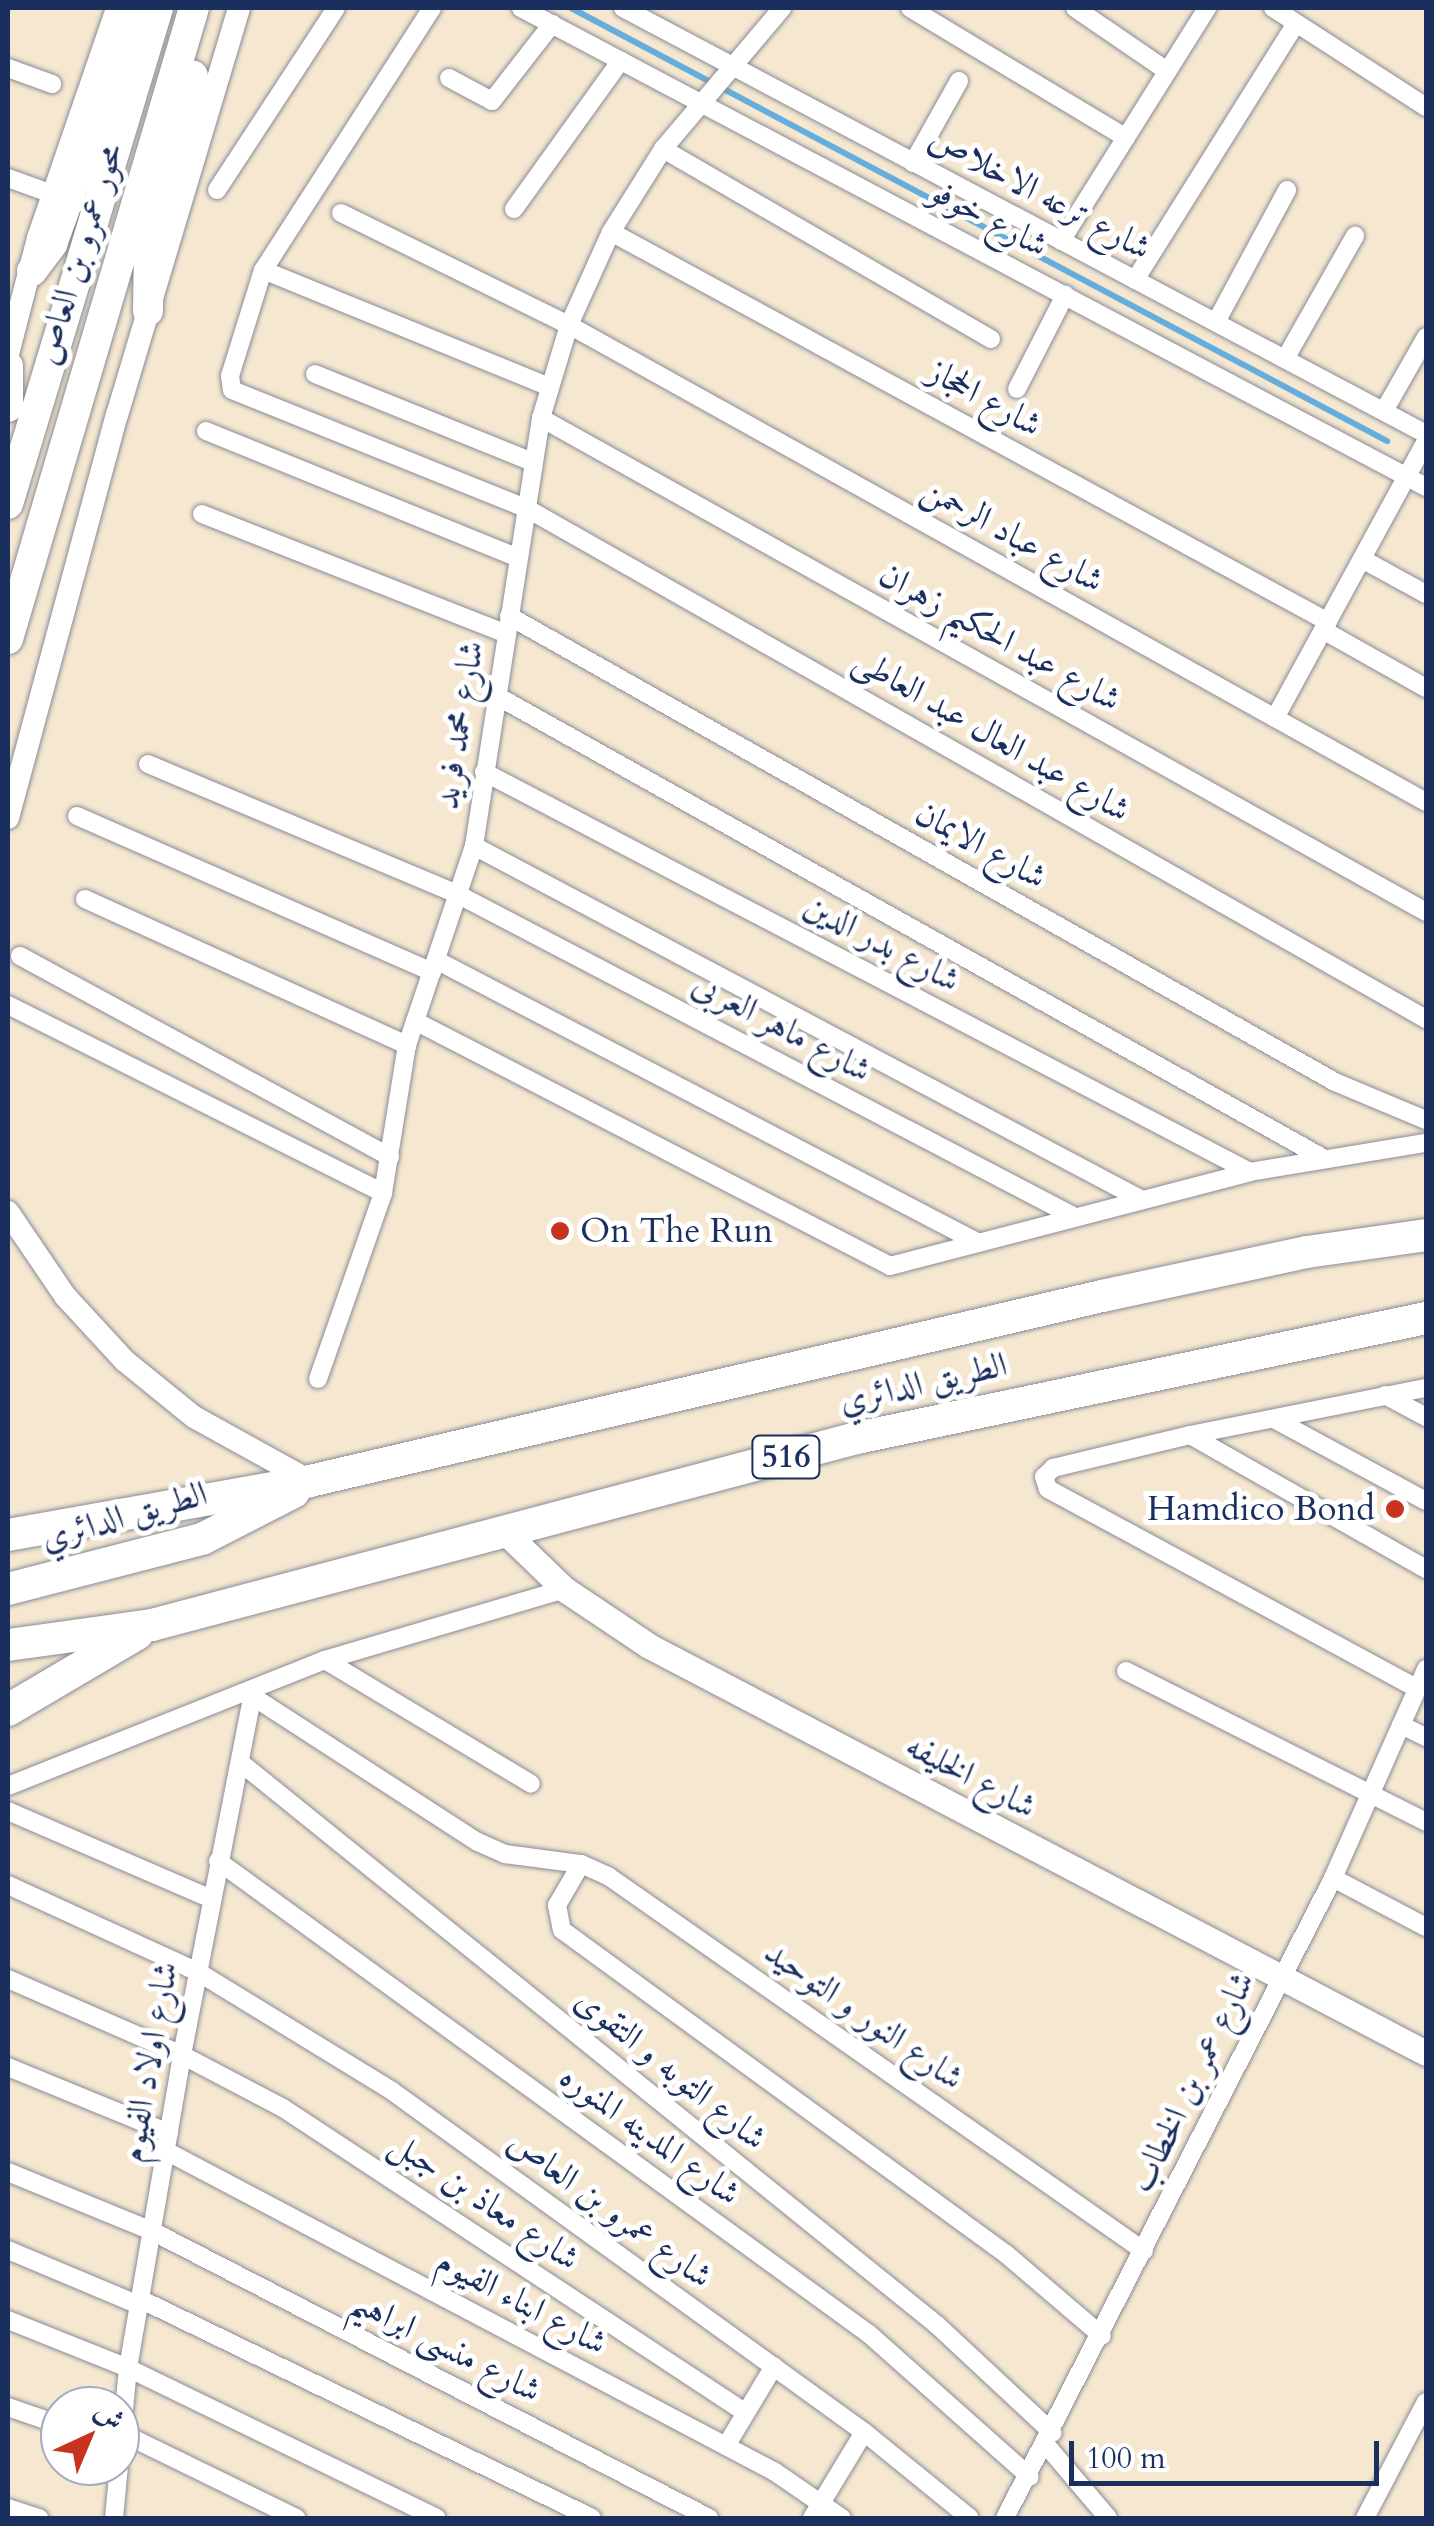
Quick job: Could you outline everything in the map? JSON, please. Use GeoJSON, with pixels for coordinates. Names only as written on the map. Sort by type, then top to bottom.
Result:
{"type":"FeatureCollection","features":[{"type":"Feature","properties":{"kind":"highway","name":"الطريق الدائري"},"geometry":{"type":"LineString","coordinates":[[8,1535],[310,1481],[1102,1296],[1307,1252],[1426,1235]]}},
{"type":"Feature","properties":{"kind":"highway","name":"الطريق الدائري"},"geometry":{"type":"LineString","coordinates":[[8,1645],[152,1625],[857,1438],[1426,1318]]}},
{"type":"Feature","properties":{"kind":"highway","name":"الطريق الدائري"},"geometry":{"type":"LineString","coordinates":[[8,1589],[202,1539],[310,1481]]}},
{"type":"Feature","properties":{"kind":"highway","name":"الطريق الدائري"},"geometry":{"type":"LineString","coordinates":[[8,1710],[152,1625]]}},
{"type":"Feature","properties":{"kind":"main road"},"geometry":{"type":"LineString","coordinates":[[32,271],[52,244],[138,8]]}},
{"type":"Feature","properties":{"kind":"main road","name":"محور عمرو بن العاص"},"geometry":{"type":"LineString","coordinates":[[8,504],[158,8]]}},
{"type":"Feature","properties":{"kind":"main road"},"geometry":{"type":"LineString","coordinates":[[148,311],[149,249],[194,70],[197,8]]}},
{"type":"Feature","properties":{"kind":"main road","name":"محور عمرو بن العاص"},"geometry":{"type":"LineString","coordinates":[[8,639],[197,8]]}},
{"type":"Feature","properties":{"kind":"main road"},"geometry":{"type":"LineString","coordinates":[[8,366],[8,407]]}},
{"type":"Feature","properties":{"kind":"main road","name":"شارع الخليفه"},"geometry":{"type":"LineString","coordinates":[[504,1530],[564,1588],[649,1646],[1426,2053]]}},
{"type":"Feature","properties":{"kind":"street"},"geometry":{"type":"LineString","coordinates":[[8,354],[52,194],[116,8]]}},
{"type":"Feature","properties":{"kind":"street"},"geometry":{"type":"LineString","coordinates":[[8,818],[148,311],[239,8]]}},
{"type":"Feature","properties":{"kind":"street"},"geometry":{"type":"LineString","coordinates":[[217,190],[336,8]]}},
{"type":"Feature","properties":{"kind":"street"},"geometry":{"type":"LineString","coordinates":[[432,8],[263,270],[549,388]]}},
{"type":"Feature","properties":{"kind":"street","name":"شارع خوفو"},"geometry":{"type":"LineString","coordinates":[[521,8],[1426,487]]}},
{"type":"Feature","properties":{"kind":"street","name":"شارع ترعه الاخلاص"},"geometry":{"type":"LineString","coordinates":[[625,8],[1384,411],[1426,437]]}},
{"type":"Feature","properties":{"kind":"street","name":"شارع محمد فريد"},"geometry":{"type":"LineString","coordinates":[[318,1379],[383,1193],[406,1045],[474,846],[541,418],[569,325],[612,232],[663,149],[782,8]]}},
{"type":"Feature","properties":{"kind":"street"},"geometry":{"type":"LineString","coordinates":[[910,8],[1126,138]]}},
{"type":"Feature","properties":{"kind":"street"},"geometry":{"type":"LineString","coordinates":[[1075,8],[1167,71]]}},
{"type":"Feature","properties":{"kind":"street"},"geometry":{"type":"LineString","coordinates":[[1061,240],[1207,8]]}},
{"type":"Feature","properties":{"kind":"street"},"geometry":{"type":"LineString","coordinates":[[1273,8],[1426,107]]}},
{"type":"Feature","properties":{"kind":"street"},"geometry":{"type":"LineString","coordinates":[[1135,280],[1296,23]]}},
{"type":"Feature","properties":{"kind":"street"},"geometry":{"type":"LineString","coordinates":[[449,78],[494,100],[552,24]]}},
{"type":"Feature","properties":{"kind":"street"},"geometry":{"type":"LineString","coordinates":[[514,209],[621,60]]}},
{"type":"Feature","properties":{"kind":"street"},"geometry":{"type":"LineString","coordinates":[[8,68],[52,84]]}},
{"type":"Feature","properties":{"kind":"street"},"geometry":{"type":"LineString","coordinates":[[913,162],[959,81]]}},
{"type":"Feature","properties":{"kind":"street"},"geometry":{"type":"LineString","coordinates":[[663,149],[991,339]]}},
{"type":"Feature","properties":{"kind":"street"},"geometry":{"type":"LineString","coordinates":[[8,178],[52,194]]}},
{"type":"Feature","properties":{"kind":"street"},"geometry":{"type":"LineString","coordinates":[[1216,322],[1287,190]]}},
{"type":"Feature","properties":{"kind":"street","name":"شارع عباد الرحمن"},"geometry":{"type":"LineString","coordinates":[[341,213],[569,325],[1426,802]]}},
{"type":"Feature","properties":{"kind":"street","name":"شارع الحجاز"},"geometry":{"type":"LineString","coordinates":[[612,232],[1325,626],[1426,688]]}},
{"type":"Feature","properties":{"kind":"street"},"geometry":{"type":"LineString","coordinates":[[1285,359],[1354,236]]}},
{"type":"Feature","properties":{"kind":"street","name":"شارع عبد العال عبد العاطى"},"geometry":{"type":"LineString","coordinates":[[263,270],[230,376],[236,394],[526,508],[1426,1019]]}},
{"type":"Feature","properties":{"kind":"street"},"geometry":{"type":"LineString","coordinates":[[1017,389],[1065,295]]}},
{"type":"Feature","properties":{"kind":"street"},"geometry":{"type":"LineString","coordinates":[[1384,411],[1426,337]]}},
{"type":"Feature","properties":{"kind":"street"},"geometry":{"type":"LineString","coordinates":[[315,374],[533,462]]}},
{"type":"Feature","properties":{"kind":"street","name":"شارع عبد الحكيم زهران"},"geometry":{"type":"LineString","coordinates":[[541,418],[1426,912]]}},
{"type":"Feature","properties":{"kind":"street"},"geometry":{"type":"LineString","coordinates":[[206,431],[518,558]]}},
{"type":"Feature","properties":{"kind":"street"},"geometry":{"type":"LineString","coordinates":[[1275,718],[1426,437]]}},
{"type":"Feature","properties":{"kind":"street","name":"شارع الايمان"},"geometry":{"type":"LineString","coordinates":[[202,514],[508,625],[1335,1082],[1426,1120]]}},
{"type":"Feature","properties":{"kind":"street"},"geometry":{"type":"LineString","coordinates":[[1362,559],[1426,594]]}},
{"type":"Feature","properties":{"kind":"street"},"geometry":{"type":"LineString","coordinates":[[497,696],[1323,1158]]}},
{"type":"Feature","properties":{"kind":"street","name":"شارع ماهر العربى"},"geometry":{"type":"LineString","coordinates":[[148,764],[459,895],[1075,1217]]}},
{"type":"Feature","properties":{"kind":"street","name":"شارع بدر الدين"},"geometry":{"type":"LineString","coordinates":[[484,772],[1250,1172]]}},
{"type":"Feature","properties":{"kind":"street"},"geometry":{"type":"LineString","coordinates":[[77,816],[434,966],[977,1242]]}},
{"type":"Feature","properties":{"kind":"street"},"geometry":{"type":"LineString","coordinates":[[474,846],[1140,1199]]}},
{"type":"Feature","properties":{"kind":"street"},"geometry":{"type":"LineString","coordinates":[[85,900],[406,1045]]}},
{"type":"Feature","properties":{"kind":"street"},"geometry":{"type":"LineString","coordinates":[[20,956],[390,1157]]}},
{"type":"Feature","properties":{"kind":"street"},"geometry":{"type":"LineString","coordinates":[[8,1005],[383,1193]]}},
{"type":"Feature","properties":{"kind":"street"},"geometry":{"type":"LineString","coordinates":[[415,1020],[890,1266],[1250,1172],[1426,1143]]}},
{"type":"Feature","properties":{"kind":"street"},"geometry":{"type":"LineString","coordinates":[[8,1212],[65,1296],[125,1361],[194,1417],[310,1481]]}},
{"type":"Feature","properties":{"kind":"street"},"geometry":{"type":"LineString","coordinates":[[1418,1689],[1048,1489],[1048,1471],[1190,1435],[1426,1388]]}},
{"type":"Feature","properties":{"kind":"street"},"geometry":{"type":"LineString","coordinates":[[1385,1395],[1426,1417]]}},
{"type":"Feature","properties":{"kind":"street"},"geometry":{"type":"LineString","coordinates":[[1276,1420],[1426,1501]]}},
{"type":"Feature","properties":{"kind":"street"},"geometry":{"type":"LineString","coordinates":[[1190,1435],[1426,1568]]}},
{"type":"Feature","properties":{"kind":"street"},"geometry":{"type":"LineString","coordinates":[[8,1786],[255,1693],[325,1660],[564,1588]]}},
{"type":"Feature","properties":{"kind":"street"},"geometry":{"type":"LineString","coordinates":[[325,1660],[530,1784]]}},
{"type":"Feature","properties":{"kind":"street","name":"شارع عمر بن الخطاب"},"geometry":{"type":"LineString","coordinates":[[1005,2518],[1050,2440],[1333,1878],[1426,1669]]}},
{"type":"Feature","properties":{"kind":"street"},"geometry":{"type":"LineString","coordinates":[[1126,1670],[1426,1822]]}},
{"type":"Feature","properties":{"kind":"street","name":"شارع اولاد الفيوم"},"geometry":{"type":"LineString","coordinates":[[126,2386],[218,1861],[255,1693]]}},
{"type":"Feature","properties":{"kind":"street","name":"شارع النور و التوحيد"},"geometry":{"type":"LineString","coordinates":[[255,1693],[478,1842],[536,1859],[581,1864],[1144,2251]]}},
{"type":"Feature","properties":{"kind":"street"},"geometry":{"type":"LineString","coordinates":[[1402,1725],[1426,1737]]}},
{"type":"Feature","properties":{"kind":"street","name":"شارع التوبه و التقوى"},"geometry":{"type":"LineString","coordinates":[[241,1763],[938,2325],[1050,2440],[1108,2518]]}},
{"type":"Feature","properties":{"kind":"street"},"geometry":{"type":"LineString","coordinates":[[8,1811],[211,1900]]}},
{"type":"Feature","properties":{"kind":"street","name":"شارع المدينه المنوره"},"geometry":{"type":"LineString","coordinates":[[218,1861],[869,2334],[1030,2477]]}},
{"type":"Feature","properties":{"kind":"street"},"geometry":{"type":"LineString","coordinates":[[581,1864],[557,1904],[562,1930],[1006,2254],[1102,2336]]}},
{"type":"Feature","properties":{"kind":"street"},"geometry":{"type":"LineString","coordinates":[[1333,1878],[1426,1927]]}},
{"type":"Feature","properties":{"kind":"street","name":"شارع عمرو بن العاص"},"geometry":{"type":"LineString","coordinates":[[8,1885],[198,1972],[392,2091],[864,2432],[970,2518]]}},
{"type":"Feature","properties":{"kind":"street","name":"شارع معاذ بن جبل"},"geometry":{"type":"LineString","coordinates":[[8,1979],[182,2055],[283,2108],[746,2413]]}},
{"type":"Feature","properties":{"kind":"street","name":"شارع ابناء الفيوم"},"geometry":{"type":"LineString","coordinates":[[8,2067],[167,2142],[726,2446],[816,2510],[842,2518]]}},
{"type":"Feature","properties":{"kind":"street","name":"شارع منسى ابراهيم"},"geometry":{"type":"LineString","coordinates":[[8,2172],[152,2231],[710,2518]]}},
{"type":"Feature","properties":{"kind":"street"},"geometry":{"type":"LineString","coordinates":[[8,2250],[139,2302],[592,2518]]}},
{"type":"Feature","properties":{"kind":"street"},"geometry":{"type":"LineString","coordinates":[[8,2320],[128,2368],[437,2518]]}},
{"type":"Feature","properties":{"kind":"street"},"geometry":{"type":"LineString","coordinates":[[726,2446],[774,2366]]}},
{"type":"Feature","properties":{"kind":"street"},"geometry":{"type":"LineString","coordinates":[[1366,2518],[1426,2402]]}},
{"type":"Feature","properties":{"kind":"street"},"geometry":{"type":"LineString","coordinates":[[8,2407],[40,2418]]}},
{"type":"Feature","properties":{"kind":"street"},"geometry":{"type":"LineString","coordinates":[[816,2510],[864,2432]]}},
{"type":"Feature","properties":{"kind":"street"},"geometry":{"type":"LineString","coordinates":[[140,2451],[296,2518]]}},
{"type":"Feature","properties":{"kind":"street"},"geometry":{"type":"LineString","coordinates":[[118,2486],[119,2516]]}},
{"type":"Feature","properties":{"kind":"street"},"geometry":{"type":"LineString","coordinates":[[8,2508],[39,2518]]}},
{"type":"Feature","properties":{"kind":"waterway"},"geometry":{"type":"LineString","coordinates":[[571,8],[1387,441]]}},
{"type":"Feature","properties":{"kind":"place","name":"On The Run"},"geometry":{"type":"Point","coordinates":[560,1231]}},
{"type":"Feature","properties":{"kind":"place","name":"Hamdico Bond"},"geometry":{"type":"Point","coordinates":[1395,1509]}}]}
